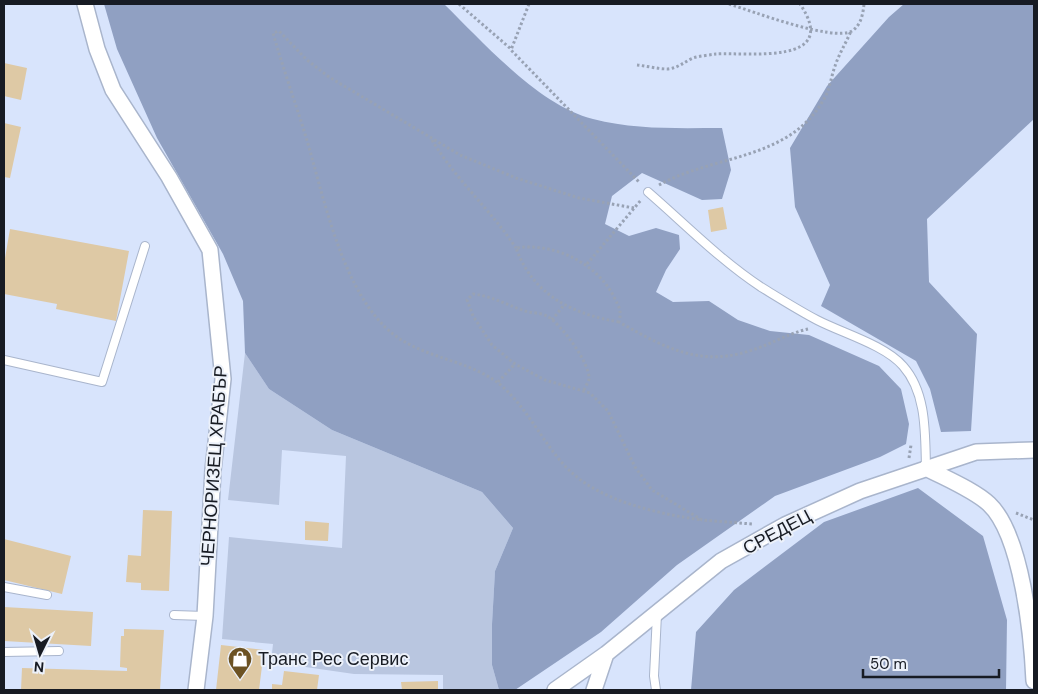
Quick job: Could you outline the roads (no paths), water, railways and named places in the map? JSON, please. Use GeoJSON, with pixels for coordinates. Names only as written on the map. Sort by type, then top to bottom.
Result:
{"type":"FeatureCollection","features":[{"type":"Feature","properties":{"kind":"street","name":"ЧЕРНОРИЗЕЦ ХРАБЪР"},"geometry":{"type":"LineString","coordinates":[[85,4],[97,49],[113,90],[169,176],[210,250],[222,379],[213,470],[205,616],[196,690]]}},
{"type":"Feature","properties":{"kind":"street","name":"СРЕДЕЦ"},"geometry":{"type":"LineString","coordinates":[[555,690],[606,654],[722,562],[785,524],[860,491],[976,452],[1034,450]]}},
{"type":"Feature","properties":{"kind":"street"},"geometry":{"type":"LineString","coordinates":[[926,468],[989,504],[1008,530],[1016,559],[1032,645],[1034,681]]}},
{"type":"Feature","properties":{"kind":"street"},"geometry":{"type":"LineString","coordinates":[[594,690],[606,654]]}},
{"type":"Feature","properties":{"kind":"lane"},"geometry":{"type":"LineString","coordinates":[[648,192],[718,253],[760,286],[815,319],[887,353],[903,366],[915,384],[924,416],[926,468]]}},
{"type":"Feature","properties":{"kind":"lane"},"geometry":{"type":"LineString","coordinates":[[4,360],[102,382],[145,246]]}},
{"type":"Feature","properties":{"kind":"lane"},"geometry":{"type":"LineString","coordinates":[[4,586],[47,595]]}},
{"type":"Feature","properties":{"kind":"lane"},"geometry":{"type":"LineString","coordinates":[[656,690],[654,676],[658,612]]}},
{"type":"Feature","properties":{"kind":"lane"},"geometry":{"type":"LineString","coordinates":[[174,615],[205,616]]}},
{"type":"Feature","properties":{"kind":"lane"},"geometry":{"type":"LineString","coordinates":[[4,652],[59,652]]}},
{"type":"Feature","properties":{"kind":"place","name":"Транс Рес Сервис"},"geometry":{"type":"Point","coordinates":[240,680]}}]}
